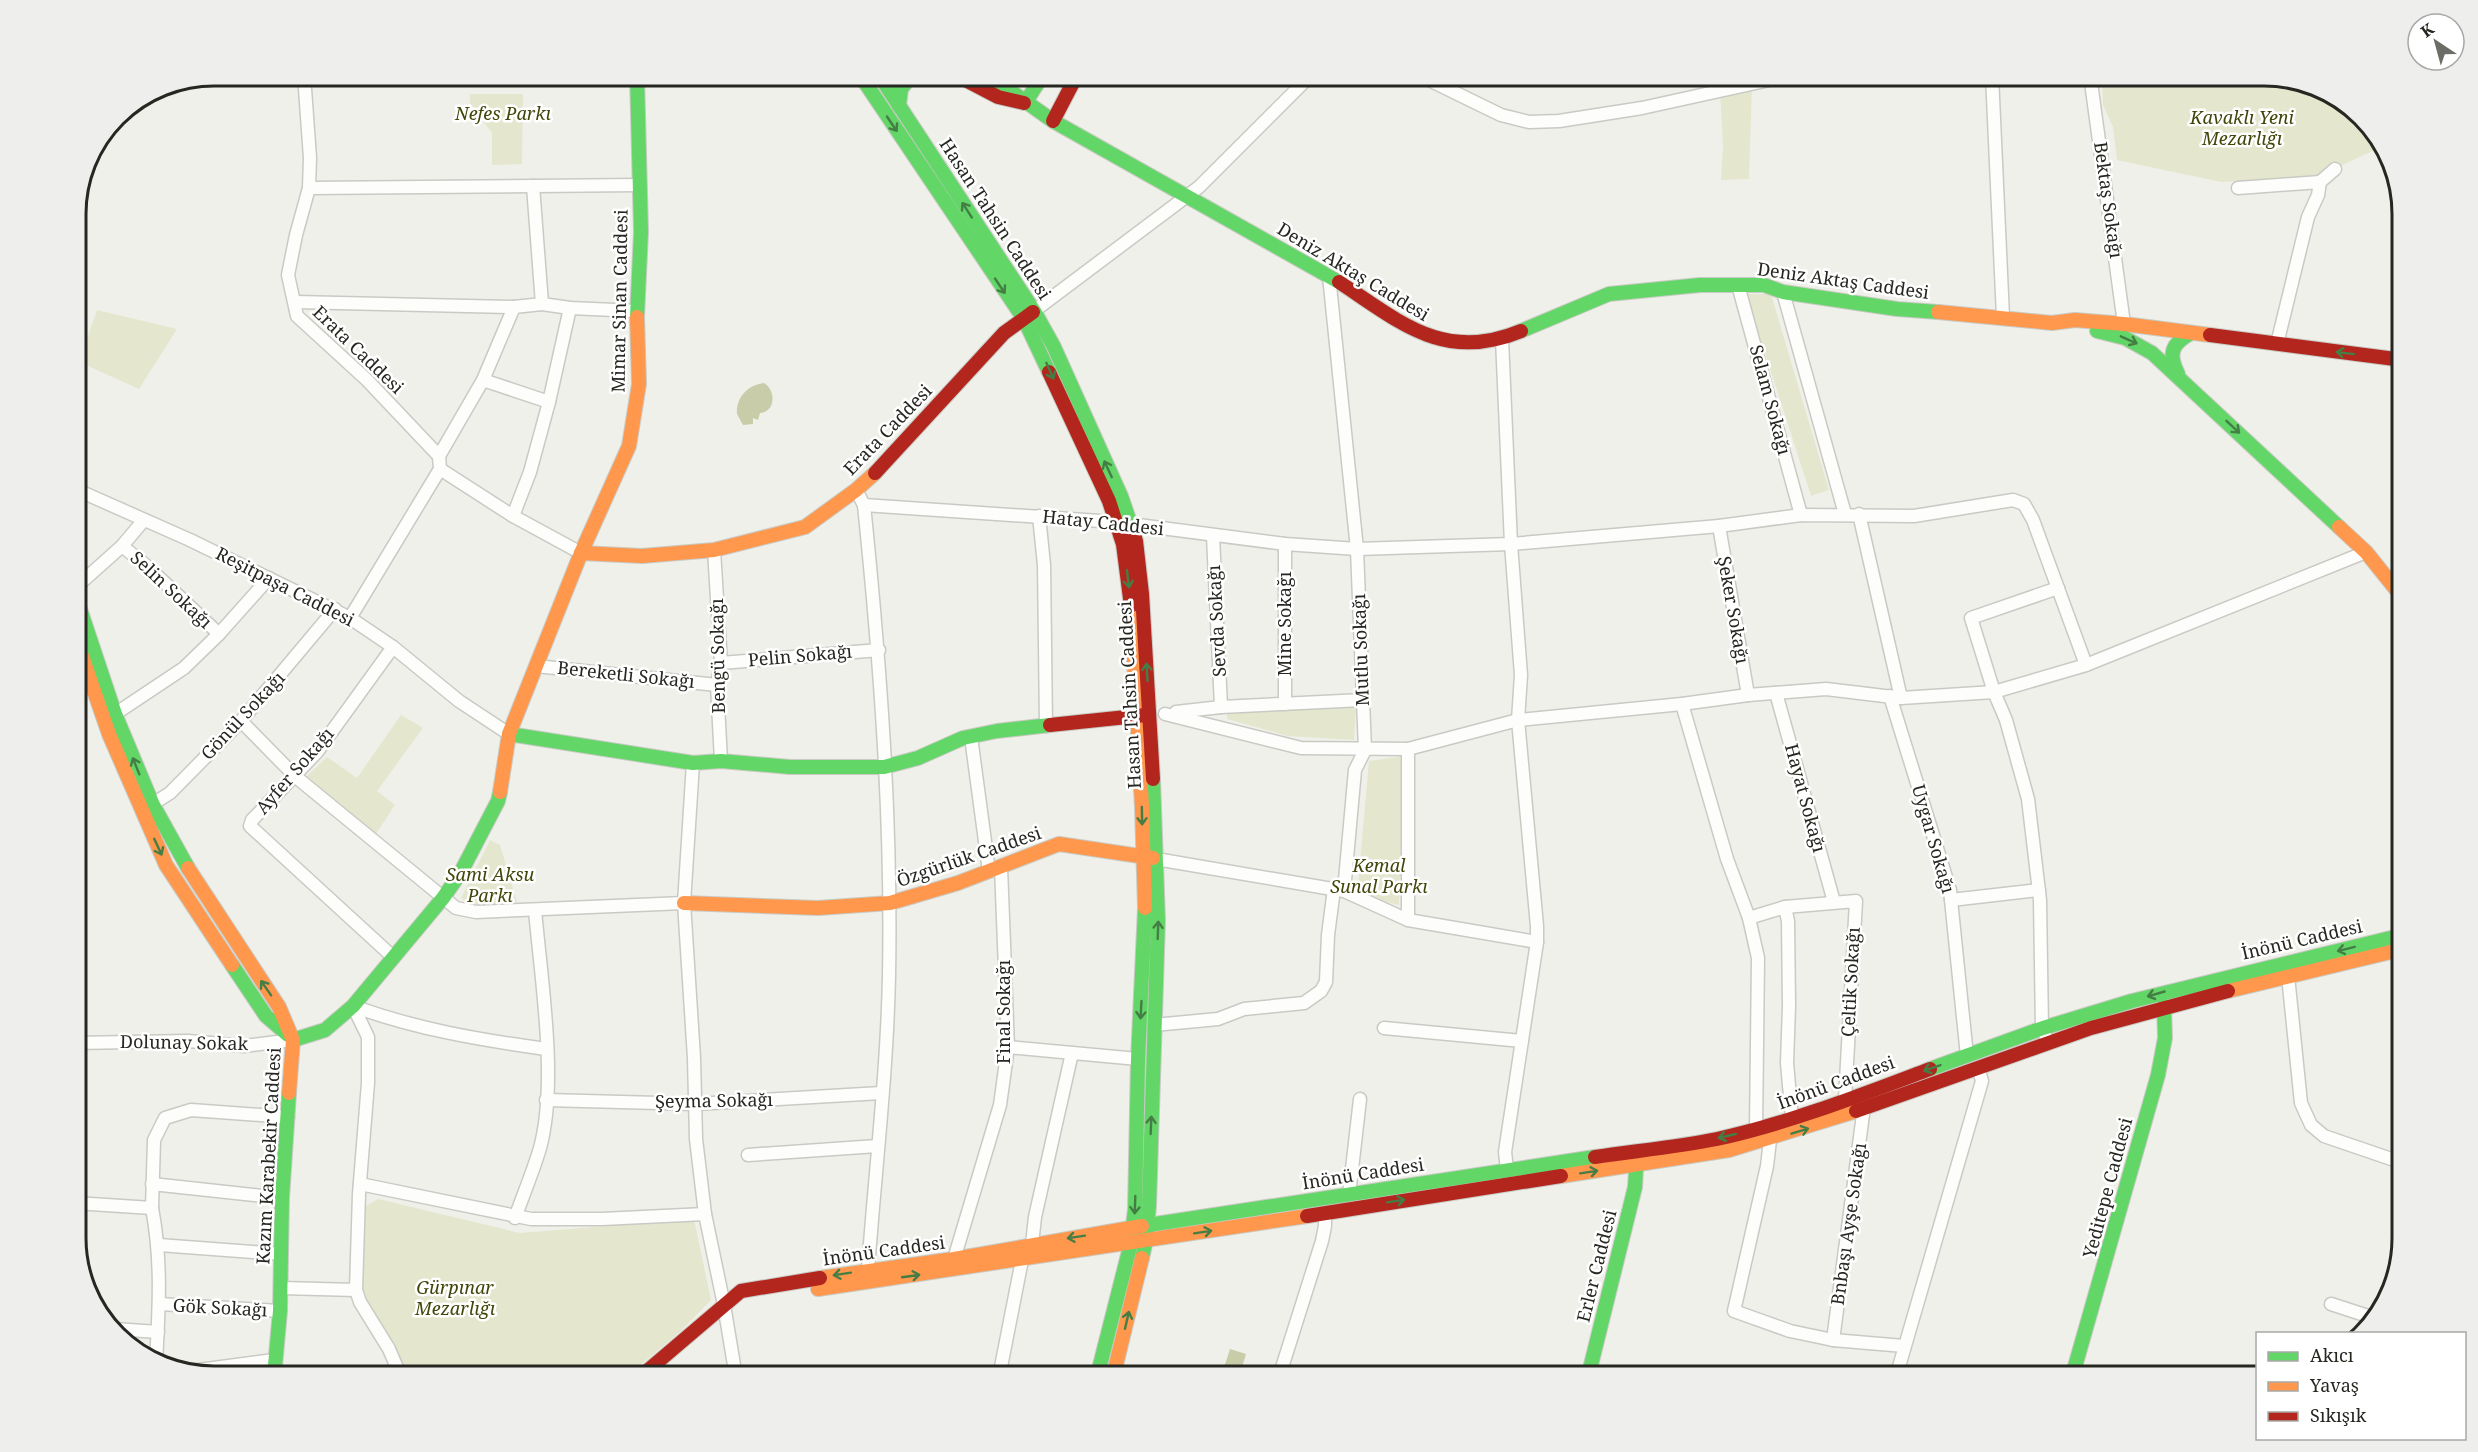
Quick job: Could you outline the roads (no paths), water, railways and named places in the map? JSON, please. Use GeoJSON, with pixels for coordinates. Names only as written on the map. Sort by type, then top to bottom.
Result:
{"type":"FeatureCollection","features":[{"type":"Feature","properties":{"kind":"street","name":"Erata Caddesi"},"geometry":{"type":"LineString","coordinates":[[305,86],[310,158],[309,188],[288,275],[296,302],[297,316],[366,380],[440,463],[513,516],[581,553],[642,556],[714,550],[805,527],[874,474],[1004,333],[1029,315]]}},
{"type":"Feature","properties":{"kind":"street","name":"Mimar Sinan Caddesi"},"geometry":{"type":"LineString","coordinates":[[508,734],[581,553],[629,446],[639,384],[637,310],[641,232],[637,86]]}},
{"type":"Feature","properties":{"kind":"street"},"geometry":{"type":"LineString","coordinates":[[867,86],[1008,298],[1029,315],[1198,187],[1300,86]]}},
{"type":"Feature","properties":{"kind":"street","name":"Hasan Tahsin Caddesi"},"geometry":{"type":"LineString","coordinates":[[886,86],[1029,315],[1109,501],[1136,541],[1142,594],[1143,716],[1150,857],[1158,920],[1148,1225],[1116,1366]]}},
{"type":"Feature","properties":{"kind":"street"},"geometry":{"type":"LineString","coordinates":[[899,106],[898,95],[901,86]]}},
{"type":"Feature","properties":{"kind":"street"},"geometry":{"type":"LineString","coordinates":[[977,86],[998,97],[1025,103]]}},
{"type":"Feature","properties":{"kind":"street"},"geometry":{"type":"LineString","coordinates":[[1007,86],[1025,103]]}},
{"type":"Feature","properties":{"kind":"street"},"geometry":{"type":"LineString","coordinates":[[1025,103],[1036,86]]}},
{"type":"Feature","properties":{"kind":"street"},"geometry":{"type":"LineString","coordinates":[[1053,121],[1071,86]]}},
{"type":"Feature","properties":{"kind":"street"},"geometry":{"type":"LineString","coordinates":[[1442,86],[1501,115],[1529,122],[1559,121],[1642,108],[1742,86]]}},
{"type":"Feature","properties":{"kind":"street"},"geometry":{"type":"LineString","coordinates":[[1992,86],[2003,317]]}},
{"type":"Feature","properties":{"kind":"street","name":"Bektaş Sokağı"},"geometry":{"type":"LineString","coordinates":[[2092,86],[2124,324]]}},
{"type":"Feature","properties":{"kind":"street","name":"Deniz Aktaş Caddesi"},"geometry":{"type":"LineString","coordinates":[[1025,103],[1184,196],[1329,276],[1429,338],[1472,343],[1502,339],[1609,294],[1700,285],[1764,285],[1783,292],[1897,309],[2003,317],[2052,324],[2075,320],[2124,324],[2392,359]]}},
{"type":"Feature","properties":{"kind":"street"},"geometry":{"type":"LineString","coordinates":[[2238,188],[2320,182],[2335,169]]}},
{"type":"Feature","properties":{"kind":"street"},"geometry":{"type":"LineString","coordinates":[[2277,344],[2308,217],[2318,195],[2320,182]]}},
{"type":"Feature","properties":{"kind":"street"},"geometry":{"type":"LineString","coordinates":[[309,188],[639,185]]}},
{"type":"Feature","properties":{"kind":"street"},"geometry":{"type":"LineString","coordinates":[[533,186],[542,304]]}},
{"type":"Feature","properties":{"kind":"street","name":"Mutlu Sokağı"},"geometry":{"type":"LineString","coordinates":[[1329,276],[1357,549],[1365,750]]}},
{"type":"Feature","properties":{"kind":"street","name":"Selam Sokağı"},"geometry":{"type":"LineString","coordinates":[[1738,285],[1801,514]]}},
{"type":"Feature","properties":{"kind":"street"},"geometry":{"type":"LineString","coordinates":[[1783,292],[1845,514]]}},
{"type":"Feature","properties":{"kind":"street"},"geometry":{"type":"LineString","coordinates":[[296,302],[514,307],[542,304],[570,308],[637,310]]}},
{"type":"Feature","properties":{"kind":"street"},"geometry":{"type":"LineString","coordinates":[[350,618],[440,463],[483,380],[514,307]]}},
{"type":"Feature","properties":{"kind":"street"},"geometry":{"type":"LineString","coordinates":[[513,516],[530,472],[549,402],[570,308]]}},
{"type":"Feature","properties":{"kind":"street"},"geometry":{"type":"LineString","coordinates":[[2052,324],[2125,338],[2152,354],[2190,387]]}},
{"type":"Feature","properties":{"kind":"street"},"geometry":{"type":"LineString","coordinates":[[2191,333],[2175,342],[2169,354],[2178,376],[2366,552],[2392,583]]}},
{"type":"Feature","properties":{"kind":"street"},"geometry":{"type":"LineString","coordinates":[[1502,339],[1511,544],[1521,675],[1518,720],[1537,942],[1505,1152],[1508,1184]]}},
{"type":"Feature","properties":{"kind":"street"},"geometry":{"type":"LineString","coordinates":[[483,380],[549,402]]}},
{"type":"Feature","properties":{"kind":"street"},"geometry":{"type":"LineString","coordinates":[[856,490],[864,505],[879,650],[890,903],[889,978],[868,1270]]}},
{"type":"Feature","properties":{"kind":"street","name":"Reşitpaşa Caddesi"},"geometry":{"type":"LineString","coordinates":[[86,494],[335,609],[393,647],[459,701],[508,734]]}},
{"type":"Feature","properties":{"kind":"street","name":"Hatay Caddesi"},"geometry":{"type":"LineString","coordinates":[[864,505],[1122,523],[1285,544],[1357,549],[1511,544],[1719,526],[1801,514],[1914,516],[2013,500],[2024,504],[2033,520],[2086,665]]}},
{"type":"Feature","properties":{"kind":"street","name":"Uygar Sokağı"},"geometry":{"type":"LineString","coordinates":[[1859,514],[1895,697],[1950,890],[1967,1056]]}},
{"type":"Feature","properties":{"kind":"street"},"geometry":{"type":"LineString","coordinates":[[1039,516],[1044,565],[1046,726]]}},
{"type":"Feature","properties":{"kind":"street"},"geometry":{"type":"LineString","coordinates":[[86,578],[122,546],[144,520]]}},
{"type":"Feature","properties":{"kind":"street","name":"Şeker Sokağı"},"geometry":{"type":"LineString","coordinates":[[1719,526],[1748,694]]}},
{"type":"Feature","properties":{"kind":"street","name":"Sevda Sokağı"},"geometry":{"type":"LineString","coordinates":[[1213,536],[1221,707]]}},
{"type":"Feature","properties":{"kind":"street","name":"Mine Sokağı"},"geometry":{"type":"LineString","coordinates":[[1285,544],[1285,704]]}},
{"type":"Feature","properties":{"kind":"street","name":"Selin Sokağı"},"geometry":{"type":"LineString","coordinates":[[122,546],[148,567],[219,634]]}},
{"type":"Feature","properties":{"kind":"street","name":"Bengü Sokağı"},"geometry":{"type":"LineString","coordinates":[[714,550],[721,663],[717,685],[721,761]]}},
{"type":"Feature","properties":{"kind":"street"},"geometry":{"type":"LineString","coordinates":[[1165,714],[1301,748],[1408,749],[1518,720],[1682,704],[1748,694],[1826,689],[1895,697],[1994,692],[2086,665],[2366,552]]}},
{"type":"Feature","properties":{"kind":"street"},"geometry":{"type":"LineString","coordinates":[[116,714],[184,668],[219,634],[269,578]]}},
{"type":"Feature","properties":{"kind":"street"},"geometry":{"type":"LineString","coordinates":[[2047,1042],[2042,1028],[2039,890],[2028,799],[2006,720],[1994,692],[1971,618],[2058,588]]}},
{"type":"Feature","properties":{"kind":"street","name":"Gönül Sokağı"},"geometry":{"type":"LineString","coordinates":[[147,807],[170,793],[241,721],[335,609]]}},
{"type":"Feature","properties":{"kind":"street"},"geometry":{"type":"LineString","coordinates":[[86,626],[147,807]]}},
{"type":"Feature","properties":{"kind":"street","name":"Ayfer Sokağı"},"geometry":{"type":"LineString","coordinates":[[393,647],[317,752],[296,777],[252,820],[250,826],[393,957]]}},
{"type":"Feature","properties":{"kind":"street","name":"Pelin Sokağı"},"geometry":{"type":"LineString","coordinates":[[721,663],[879,650]]}},
{"type":"Feature","properties":{"kind":"street","name":"Bereketli Sokağı"},"geometry":{"type":"LineString","coordinates":[[536,666],[717,685]]}},
{"type":"Feature","properties":{"kind":"street","name":"Kazım Karabekir Caddesi"},"geometry":{"type":"LineString","coordinates":[[86,668],[109,734],[147,807],[166,865],[267,1016],[293,1040],[282,1198],[280,1311],[274,1366]]}},
{"type":"Feature","properties":{"kind":"street","name":"Hayat Sokağı"},"geometry":{"type":"LineString","coordinates":[[1776,693],[1834,902]]}},
{"type":"Feature","properties":{"kind":"street"},"geometry":{"type":"LineString","coordinates":[[293,1040],[325,1030],[353,1006],[443,898],[461,872],[498,801],[508,734],[693,763],[721,761],[790,767],[884,767],[918,758],[971,737],[997,731],[1221,707],[1363,700]]}},
{"type":"Feature","properties":{"kind":"street"},"geometry":{"type":"LineString","coordinates":[[1682,704],[1727,859],[1749,918],[1758,958],[1756,1130]]}},
{"type":"Feature","properties":{"kind":"street"},"geometry":{"type":"LineString","coordinates":[[241,721],[296,777],[456,908],[476,912],[684,903]]}},
{"type":"Feature","properties":{"kind":"street","name":"Final Sokağı"},"geometry":{"type":"LineString","coordinates":[[954,1259],[1000,1105],[1008,1047],[995,869],[971,737]]}},
{"type":"Feature","properties":{"kind":"street"},"geometry":{"type":"LineString","coordinates":[[1408,749],[1408,920]]}},
{"type":"Feature","properties":{"kind":"street"},"geometry":{"type":"LineString","coordinates":[[1154,1025],[1218,1019],[1237,1010],[1304,1003],[1321,991],[1326,982],[1328,935],[1339,890],[1355,771],[1365,750]]}},
{"type":"Feature","properties":{"kind":"street"},"geometry":{"type":"LineString","coordinates":[[693,763],[684,903],[696,1139],[705,1214],[726,1303],[735,1366]]}},
{"type":"Feature","properties":{"kind":"street","name":"Özgürlük Caddesi"},"geometry":{"type":"LineString","coordinates":[[684,903],[819,908],[890,903],[995,869],[1059,844],[1150,857]]}},
{"type":"Feature","properties":{"kind":"street"},"geometry":{"type":"LineString","coordinates":[[1150,857],[1339,890],[1408,920],[1537,942]]}},
{"type":"Feature","properties":{"kind":"street","name":"Hasan Tahsin Caddesi"},"geometry":{"type":"LineString","coordinates":[[1100,1366],[1133,1228],[1138,1059],[1150,857]]}},
{"type":"Feature","properties":{"kind":"street"},"geometry":{"type":"LineString","coordinates":[[1951,900],[2039,890]]}},
{"type":"Feature","properties":{"kind":"street","name":"Çeltik Sokağı"},"geometry":{"type":"LineString","coordinates":[[1834,902],[1856,901],[1845,1099]]}},
{"type":"Feature","properties":{"kind":"street"},"geometry":{"type":"LineString","coordinates":[[1749,918],[1785,907],[1834,902]]}},
{"type":"Feature","properties":{"kind":"street"},"geometry":{"type":"LineString","coordinates":[[1785,907],[1788,921],[1790,1006],[1787,1063],[1792,1119]]}},
{"type":"Feature","properties":{"kind":"street"},"geometry":{"type":"LineString","coordinates":[[515,1218],[540,1147],[546,1100],[546,1049],[535,910]]}},
{"type":"Feature","properties":{"kind":"street","name":"İnönü Caddesi"},"geometry":{"type":"LineString","coordinates":[[2384,947],[2392,942]]}},
{"type":"Feature","properties":{"kind":"street"},"geometry":{"type":"LineString","coordinates":[[1638,1157],[1729,1150],[1770,1140],[1849,1114],[2047,1042],[2117,1012],[2164,1006],[2220,985],[2384,947],[2392,948]]}},
{"type":"Feature","properties":{"kind":"street"},"geometry":{"type":"LineString","coordinates":[[2287,970],[2300,1095],[2306,1118],[2324,1136],[2392,1159]]}},
{"type":"Feature","properties":{"kind":"street","name":"İnönü Caddesi"},"geometry":{"type":"LineString","coordinates":[[726,1303],[1022,1260],[1508,1184],[1638,1157],[1756,1130],[1792,1119],[2042,1028],[2117,1012],[2220,985]]}},
{"type":"Feature","properties":{"kind":"street"},"geometry":{"type":"LineString","coordinates":[[353,1006],[391,1020],[490,1041],[546,1049]]}},
{"type":"Feature","properties":{"kind":"street"},"geometry":{"type":"LineString","coordinates":[[353,1006],[368,1037],[368,1083],[360,1184],[356,1290],[360,1302],[389,1349],[396,1366]]}},
{"type":"Feature","properties":{"kind":"street","name":"Yeditepe Caddesi"},"geometry":{"type":"LineString","coordinates":[[2075,1366],[2099,1290],[2154,1088],[2167,1027],[2164,1006]]}},
{"type":"Feature","properties":{"kind":"street"},"geometry":{"type":"LineString","coordinates":[[1384,1028],[1522,1041]]}},
{"type":"Feature","properties":{"kind":"street","name":"Dolunay Sokak"},"geometry":{"type":"LineString","coordinates":[[86,1043],[189,1041],[244,1046],[293,1040]]}},
{"type":"Feature","properties":{"kind":"street"},"geometry":{"type":"LineString","coordinates":[[1008,1047],[1138,1059]]}},
{"type":"Feature","properties":{"kind":"street"},"geometry":{"type":"LineString","coordinates":[[1032,1244],[1035,1217],[1072,1053]]}},
{"type":"Feature","properties":{"kind":"street"},"geometry":{"type":"LineString","coordinates":[[1899,1366],[1982,1081],[1978,1067]]}},
{"type":"Feature","properties":{"kind":"street","name":"Şeyma Sokağı"},"geometry":{"type":"LineString","coordinates":[[546,1100],[696,1104],[881,1093]]}},
{"type":"Feature","properties":{"kind":"street"},"geometry":{"type":"LineString","coordinates":[[1349,1195],[1360,1099]]}},
{"type":"Feature","properties":{"kind":"street"},"geometry":{"type":"LineString","coordinates":[[1845,1099],[1849,1114]]}},
{"type":"Feature","properties":{"kind":"street","name":"Bnbaşı Ayşe Sokağı"},"geometry":{"type":"LineString","coordinates":[[1833,1340],[1864,1107]]}},
{"type":"Feature","properties":{"kind":"street"},"geometry":{"type":"LineString","coordinates":[[157,1353],[159,1245],[152,1208],[152,1184],[154,1140],[165,1118],[191,1110],[288,1117]]}},
{"type":"Feature","properties":{"kind":"street"},"geometry":{"type":"LineString","coordinates":[[1770,1140],[1767,1166],[1734,1311],[1790,1331],[1833,1340],[1904,1346]]}},
{"type":"Feature","properties":{"kind":"street"},"geometry":{"type":"LineString","coordinates":[[748,1155],[877,1146]]}},
{"type":"Feature","properties":{"kind":"street","name":"İnönü Caddesi"},"geometry":{"type":"LineString","coordinates":[[726,1303],[741,1291],[868,1270],[954,1259],[1148,1225],[1507,1169],[1638,1157]]}},
{"type":"Feature","properties":{"kind":"street","name":"Erler Caddesi"},"geometry":{"type":"LineString","coordinates":[[1591,1366],[1635,1187],[1638,1157]]}},
{"type":"Feature","properties":{"kind":"street"},"geometry":{"type":"LineString","coordinates":[[152,1184],[282,1198]]}},
{"type":"Feature","properties":{"kind":"street"},"geometry":{"type":"LineString","coordinates":[[360,1184],[515,1218],[602,1219],[705,1214]]}},
{"type":"Feature","properties":{"kind":"street"},"geometry":{"type":"LineString","coordinates":[[86,1204],[152,1208]]}},
{"type":"Feature","properties":{"kind":"street"},"geometry":{"type":"LineString","coordinates":[[1282,1366],[1322,1241],[1325,1213]]}},
{"type":"Feature","properties":{"kind":"street"},"geometry":{"type":"LineString","coordinates":[[159,1245],[281,1254]]}},
{"type":"Feature","properties":{"kind":"street"},"geometry":{"type":"LineString","coordinates":[[1001,1366],[1022,1260]]}},
{"type":"Feature","properties":{"kind":"street"},"geometry":{"type":"LineString","coordinates":[[281,1288],[356,1290]]}},
{"type":"Feature","properties":{"kind":"street"},"geometry":{"type":"LineString","coordinates":[[653,1366],[726,1303]]}},
{"type":"Feature","properties":{"kind":"street","name":"Gök Sokağı"},"geometry":{"type":"LineString","coordinates":[[159,1304],[280,1311]]}},
{"type":"Feature","properties":{"kind":"street"},"geometry":{"type":"LineString","coordinates":[[2331,1304],[2366,1316]]}},
{"type":"Feature","properties":{"kind":"street"},"geometry":{"type":"LineString","coordinates":[[124,1330],[158,1332]]}},
{"type":"Feature","properties":{"kind":"street"},"geometry":{"type":"LineString","coordinates":[[229,1366],[274,1360]]}},
{"type":"Feature","properties":{"kind":"park label","name":"Nefes Parkı"},"geometry":{"type":"Point","coordinates":[503,114]}},
{"type":"Feature","properties":{"kind":"park label","name":"Kavaklı Yeni Mezarlığı"},"geometry":{"type":"Point","coordinates":[2242,128]}},
{"type":"Feature","properties":{"kind":"park label","name":"Kemal Sunal Parkı"},"geometry":{"type":"Point","coordinates":[1379,876]}},
{"type":"Feature","properties":{"kind":"park label","name":"Sami Aksu Parkı"},"geometry":{"type":"Point","coordinates":[490,885]}},
{"type":"Feature","properties":{"kind":"park label","name":"Gürpınar Mezarlığı"},"geometry":{"type":"Point","coordinates":[455,1298]}}]}
